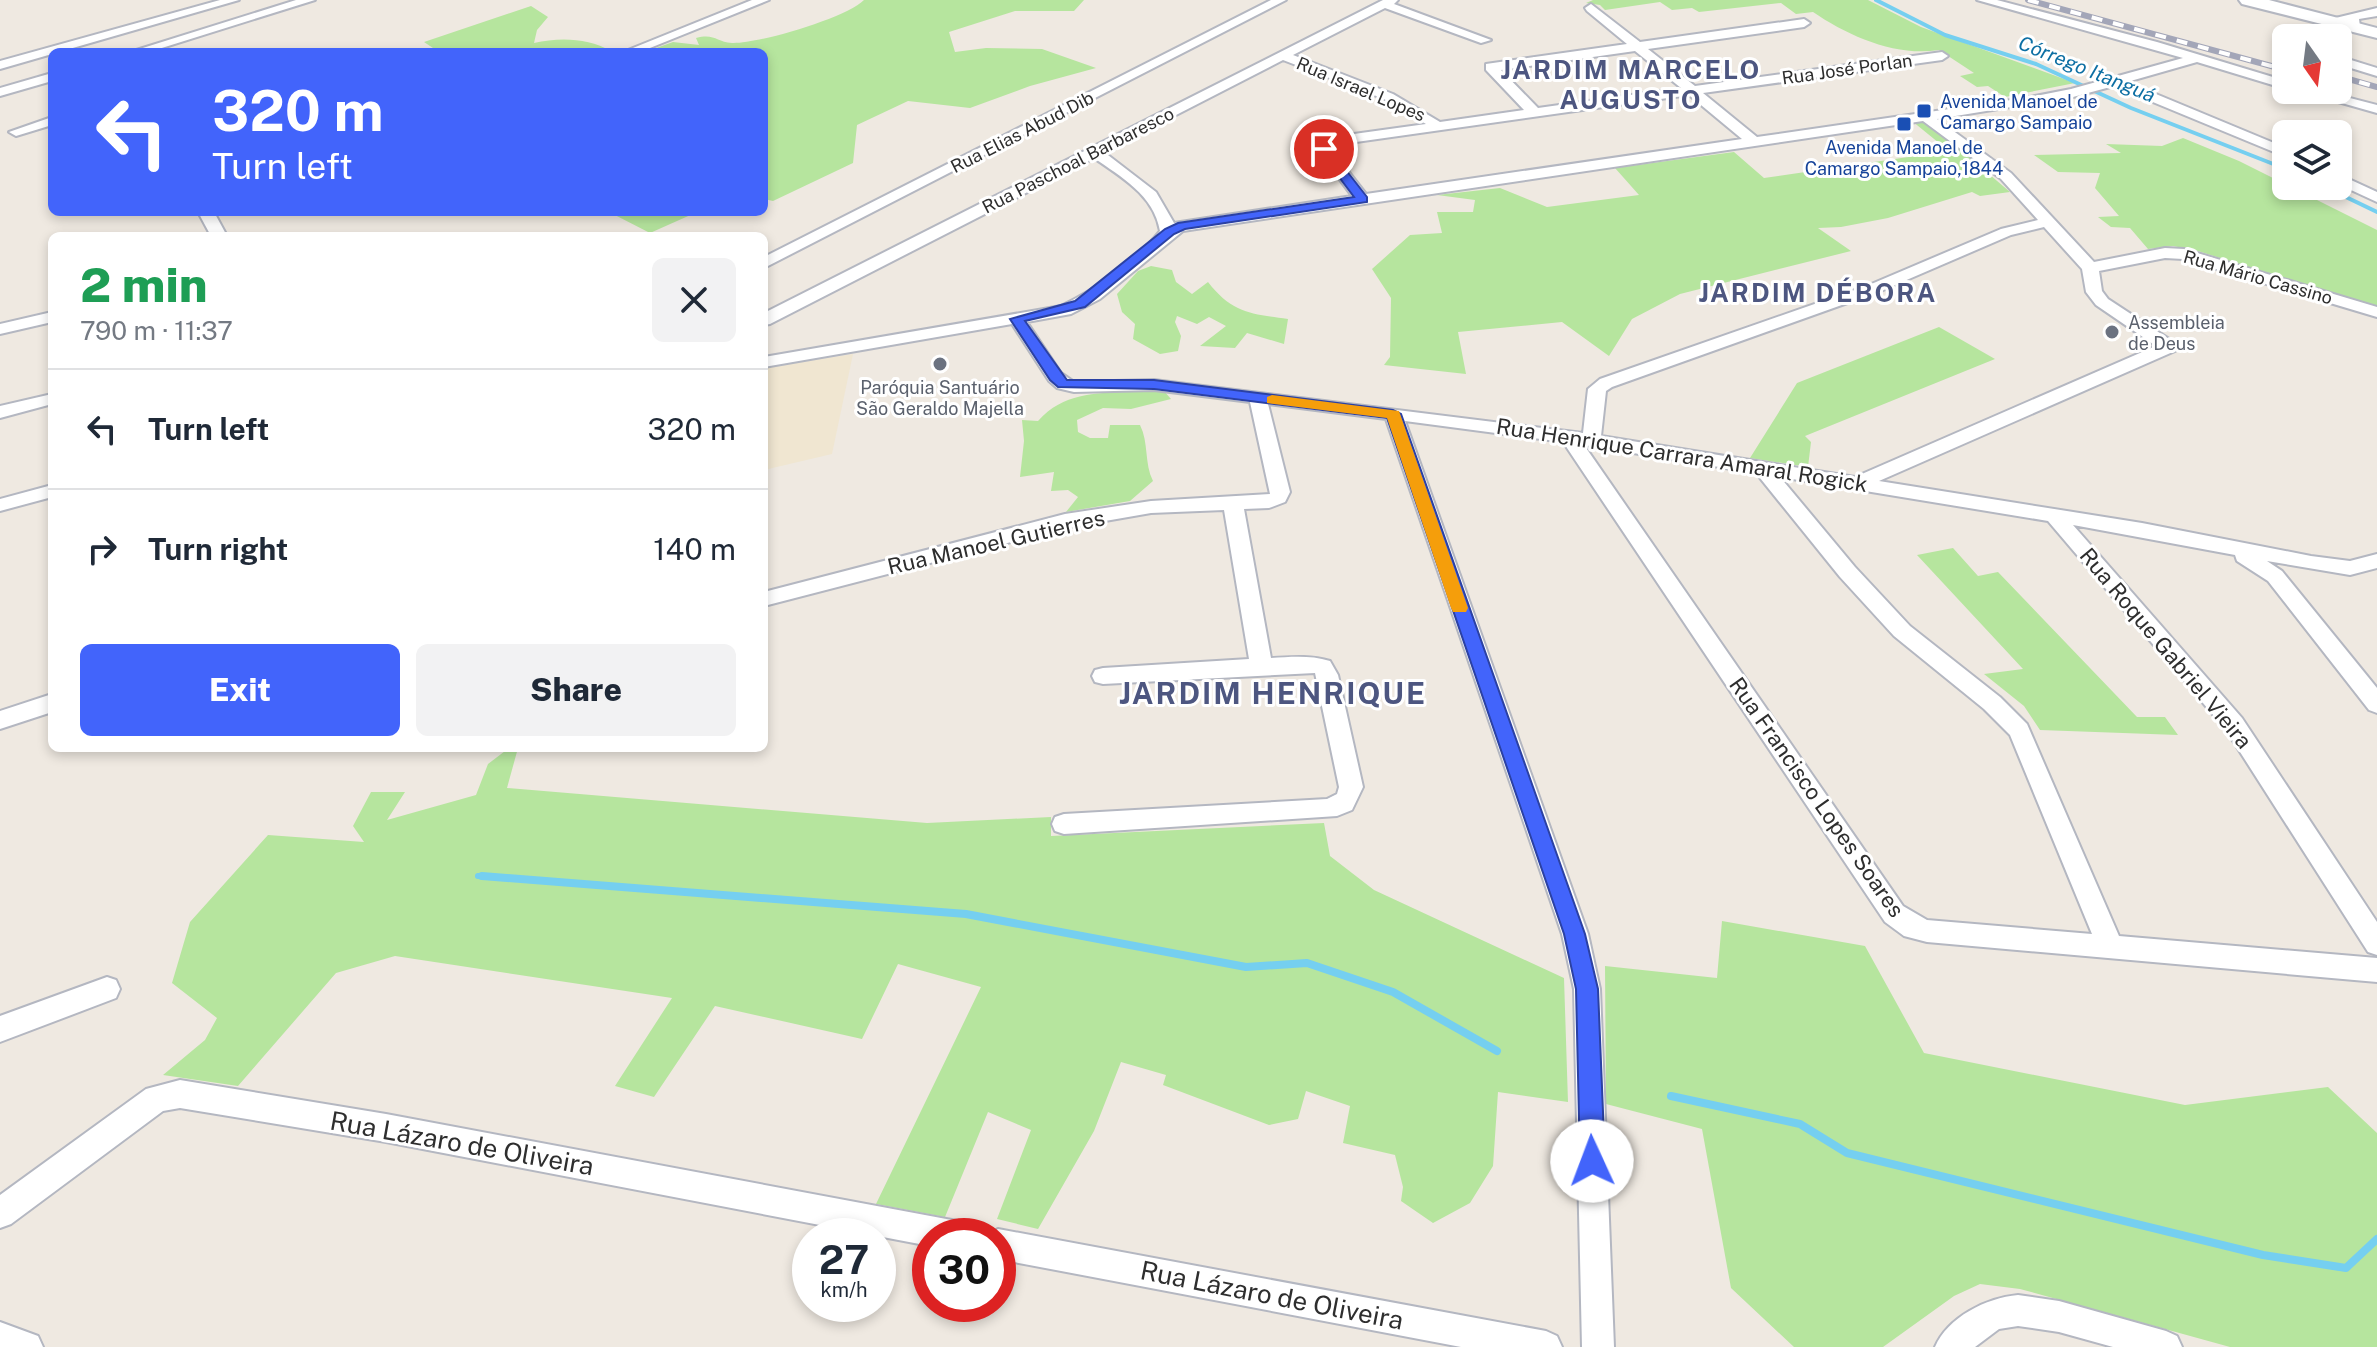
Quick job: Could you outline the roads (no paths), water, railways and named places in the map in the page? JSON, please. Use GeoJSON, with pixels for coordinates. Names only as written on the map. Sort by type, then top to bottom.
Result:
{"type":"FeatureCollection","features":[{"type":"Feature","properties":{"kind":"street"},"geometry":{"type":"LineString","coordinates":[[61,48],[233,0]]}},
{"type":"Feature","properties":{"kind":"street"},"geometry":{"type":"LineString","coordinates":[[149,48],[309,0]]}},
{"type":"Feature","properties":{"kind":"street"},"geometry":{"type":"LineString","coordinates":[[639,48],[763,0]]}},
{"type":"Feature","properties":{"kind":"street","name":"Rua Elias Abud Dib"},"geometry":{"type":"LineString","coordinates":[[768,261],[1280,0]]}},
{"type":"Feature","properties":{"kind":"street"},"geometry":{"type":"LineString","coordinates":[[1983,0],[2153,45],[2272,81]]}},
{"type":"Feature","properties":{"kind":"street"},"geometry":{"type":"LineString","coordinates":[[2248,0],[2329,21],[2353,22],[2377,33]]}},
{"type":"Feature","properties":{"kind":"street"},"geometry":{"type":"LineString","coordinates":[[1388,2],[1485,40]]}},
{"type":"Feature","properties":{"kind":"street","name":"Rua Paschoal Barbaresco"},"geometry":{"type":"LineString","coordinates":[[768,318],[1388,2]]}},
{"type":"Feature","properties":{"kind":"street"},"geometry":{"type":"LineString","coordinates":[[1591,8],[1753,141]]}},
{"type":"Feature","properties":{"kind":"street"},"geometry":{"type":"LineString","coordinates":[[2353,22],[2377,12]]}},
{"type":"Feature","properties":{"kind":"street"},"geometry":{"type":"LineString","coordinates":[[1535,113],[1491,67],[1804,23]]}},
{"type":"Feature","properties":{"kind":"street"},"geometry":{"type":"LineString","coordinates":[[0,65],[48,52]]}},
{"type":"Feature","properties":{"kind":"street","name":"Rua Israel Lopes"},"geometry":{"type":"LineString","coordinates":[[1281,55],[1391,99],[1432,119],[1438,127]]}},
{"type":"Feature","properties":{"kind":"street","name":"Rua José Porlan"},"geometry":{"type":"LineString","coordinates":[[1362,199],[1324,149],[1330,141],[1942,56]]}},
{"type":"Feature","properties":{"kind":"street"},"geometry":{"type":"LineString","coordinates":[[768,361],[1017,319],[1080,304],[1167,227],[1926,117],[2082,90],[2194,59]]}},
{"type":"Feature","properties":{"kind":"street"},"geometry":{"type":"LineString","coordinates":[[2352,64],[2377,72]]}},
{"type":"Feature","properties":{"kind":"street"},"geometry":{"type":"LineString","coordinates":[[0,92],[48,78]]}},
{"type":"Feature","properties":{"kind":"street"},"geometry":{"type":"LineString","coordinates":[[2114,81],[2272,147]]}},
{"type":"Feature","properties":{"kind":"street"},"geometry":{"type":"LineString","coordinates":[[2352,103],[2377,109]]}},
{"type":"Feature","properties":{"kind":"street"},"geometry":{"type":"LineString","coordinates":[[1860,482],[2169,347],[2102,302],[2094,292],[2090,268],[2006,176],[1926,117]]}},
{"type":"Feature","properties":{"kind":"street"},"geometry":{"type":"LineString","coordinates":[[16,132],[48,122]]}},
{"type":"Feature","properties":{"kind":"street"},"geometry":{"type":"LineString","coordinates":[[1095,152],[1155,200],[1167,227]]}},
{"type":"Feature","properties":{"kind":"street"},"geometry":{"type":"LineString","coordinates":[[2352,185],[2377,198]]}},
{"type":"Feature","properties":{"kind":"street"},"geometry":{"type":"LineString","coordinates":[[1580,438],[1597,389],[1606,383],[1875,288],[2006,232],[2047,222]]}},
{"type":"Feature","properties":{"kind":"street","name":"Rua Mário Cassino"},"geometry":{"type":"LineString","coordinates":[[2090,268],[2165,253],[2184,254],[2377,312]]}},
{"type":"Feature","properties":{"kind":"street"},"geometry":{"type":"LineString","coordinates":[[0,329],[48,318]]}},
{"type":"Feature","properties":{"kind":"street","name":"Rua Henrique Carrara Amaral Rogick"},"geometry":{"type":"LineString","coordinates":[[1017,319],[1055,377],[1063,384],[1154,385],[1580,438],[1860,482],[2350,568],[2377,561]]}},
{"type":"Feature","properties":{"kind":"street","name":"Rua Manoel Gutierres"},"geometry":{"type":"LineString","coordinates":[[768,598],[1065,521],[1151,507],[1269,502],[1278,498],[1280,492],[1258,398]]}},
{"type":"Feature","properties":{"kind":"street"},"geometry":{"type":"LineString","coordinates":[[0,412],[48,400]]}},
{"type":"Feature","properties":{"kind":"street"},"geometry":{"type":"LineString","coordinates":[[1393,414],[1575,934],[1587,989],[1598,1347]]}},
{"type":"Feature","properties":{"kind":"street","name":"Rua Francisco Lopes Soares"},"geometry":{"type":"LineString","coordinates":[[1580,438],[1894,914],[1913,928],[2377,970]]}},
{"type":"Feature","properties":{"kind":"street"},"geometry":{"type":"LineString","coordinates":[[1762,468],[1876,605],[1905,634],[1999,706],[2019,730],[2111,948]]}},
{"type":"Feature","properties":{"kind":"street"},"geometry":{"type":"LineString","coordinates":[[0,505],[48,492]]}},
{"type":"Feature","properties":{"kind":"street"},"geometry":{"type":"LineString","coordinates":[[1233,503],[1261,666]]}},
{"type":"Feature","properties":{"kind":"street","name":"Rua Roque Gabriel Vieira"},"geometry":{"type":"LineString","coordinates":[[2055,517],[2234,724],[2377,944]]}},
{"type":"Feature","properties":{"kind":"street"},"geometry":{"type":"LineString","coordinates":[[2209,543],[2264,566],[2297,602],[2377,704]]}},
{"type":"Feature","properties":{"kind":"street"},"geometry":{"type":"LineString","coordinates":[[2297,602],[2293,587],[2298,579],[2350,568]]}},
{"type":"Feature","properties":{"kind":"street"},"geometry":{"type":"LineString","coordinates":[[1064,824],[1327,809],[1341,807],[1351,787],[1327,675],[1322,667],[1309,664],[1103,676]]}},
{"type":"Feature","properties":{"kind":"street"},"geometry":{"type":"LineString","coordinates":[[0,720],[48,704]]}},
{"type":"Feature","properties":{"kind":"street"},"geometry":{"type":"LineString","coordinates":[[0,1029],[107,989]]}},
{"type":"Feature","properties":{"kind":"street","name":"Rua Lázaro de Oliveira"},"geometry":{"type":"LineString","coordinates":[[0,1213],[156,1099],[167,1094],[180,1094],[386,1128],[912,1227]]}},
{"type":"Feature","properties":{"kind":"street","name":"Rua Lázaro de Oliveira"},"geometry":{"type":"LineString","coordinates":[[1016,1247],[1539,1346]]}},
{"type":"Feature","properties":{"kind":"street"},"geometry":{"type":"LineString","coordinates":[[1951,1347],[1979,1322],[2003,1311],[2038,1312],[2166,1347]]}},
{"type":"Feature","properties":{"kind":"street"},"geometry":{"type":"LineString","coordinates":[[0,1338],[27,1347]]}},
{"type":"Feature","properties":{"kind":"waterway","name":"Córrego Itanguá"},"geometry":{"type":"LineString","coordinates":[[1876,0],[1945,35],[2036,64],[2131,108],[2272,163]]}},
{"type":"Feature","properties":{"kind":"waterway","name":"Córrego Itanguá"},"geometry":{"type":"LineString","coordinates":[[2352,200],[2377,212]]}},
{"type":"Feature","properties":{"kind":"waterway"},"geometry":{"type":"LineString","coordinates":[[478,876],[505,878]]}},
{"type":"Feature","properties":{"kind":"waterway"},"geometry":{"type":"LineString","coordinates":[[482,876],[505,878]]}},
{"type":"Feature","properties":{"kind":"waterway"},"geometry":{"type":"LineString","coordinates":[[505,878],[966,914],[1246,967],[1307,963],[1393,992],[1497,1051]]}},
{"type":"Feature","properties":{"kind":"waterway"},"geometry":{"type":"LineString","coordinates":[[1671,1096],[1800,1124],[1847,1153],[2263,1255],[2346,1268],[2377,1239]]}},
{"type":"Feature","properties":{"kind":"railway"},"geometry":{"type":"LineString","coordinates":[[2028,0],[2272,66]]}},
{"type":"Feature","properties":{"kind":"railway"},"geometry":{"type":"LineString","coordinates":[[2352,80],[2377,87]]}},
{"type":"Feature","properties":{"kind":"place","name":"Avenida Manoel de Camargo Sampaio"},"geometry":{"type":"Point","coordinates":[1924,111]}},
{"type":"Feature","properties":{"kind":"place","name":"Avenida Manoel de Camargo Sampaio,1844"},"geometry":{"type":"Point","coordinates":[1904,124]}},
{"type":"Feature","properties":{"kind":"place","name":"Assembleia de Deus"},"geometry":{"type":"Point","coordinates":[2112,332]}},
{"type":"Feature","properties":{"kind":"place","name":"Paróquia Santuário São Geraldo Majella"},"geometry":{"type":"Point","coordinates":[940,364]}},
{"type":"Feature","properties":{"kind":"district","name":"JARDIM MARCELO AUGUSTO"},"geometry":{"type":"Point","coordinates":[1631,84]}},
{"type":"Feature","properties":{"kind":"district","name":"JARDIM DÉBORA"},"geometry":{"type":"Point","coordinates":[1818,292]}},
{"type":"Feature","properties":{"kind":"district","name":"JARDIM HENRIQUE"},"geometry":{"type":"Point","coordinates":[1273,693]}}]}
